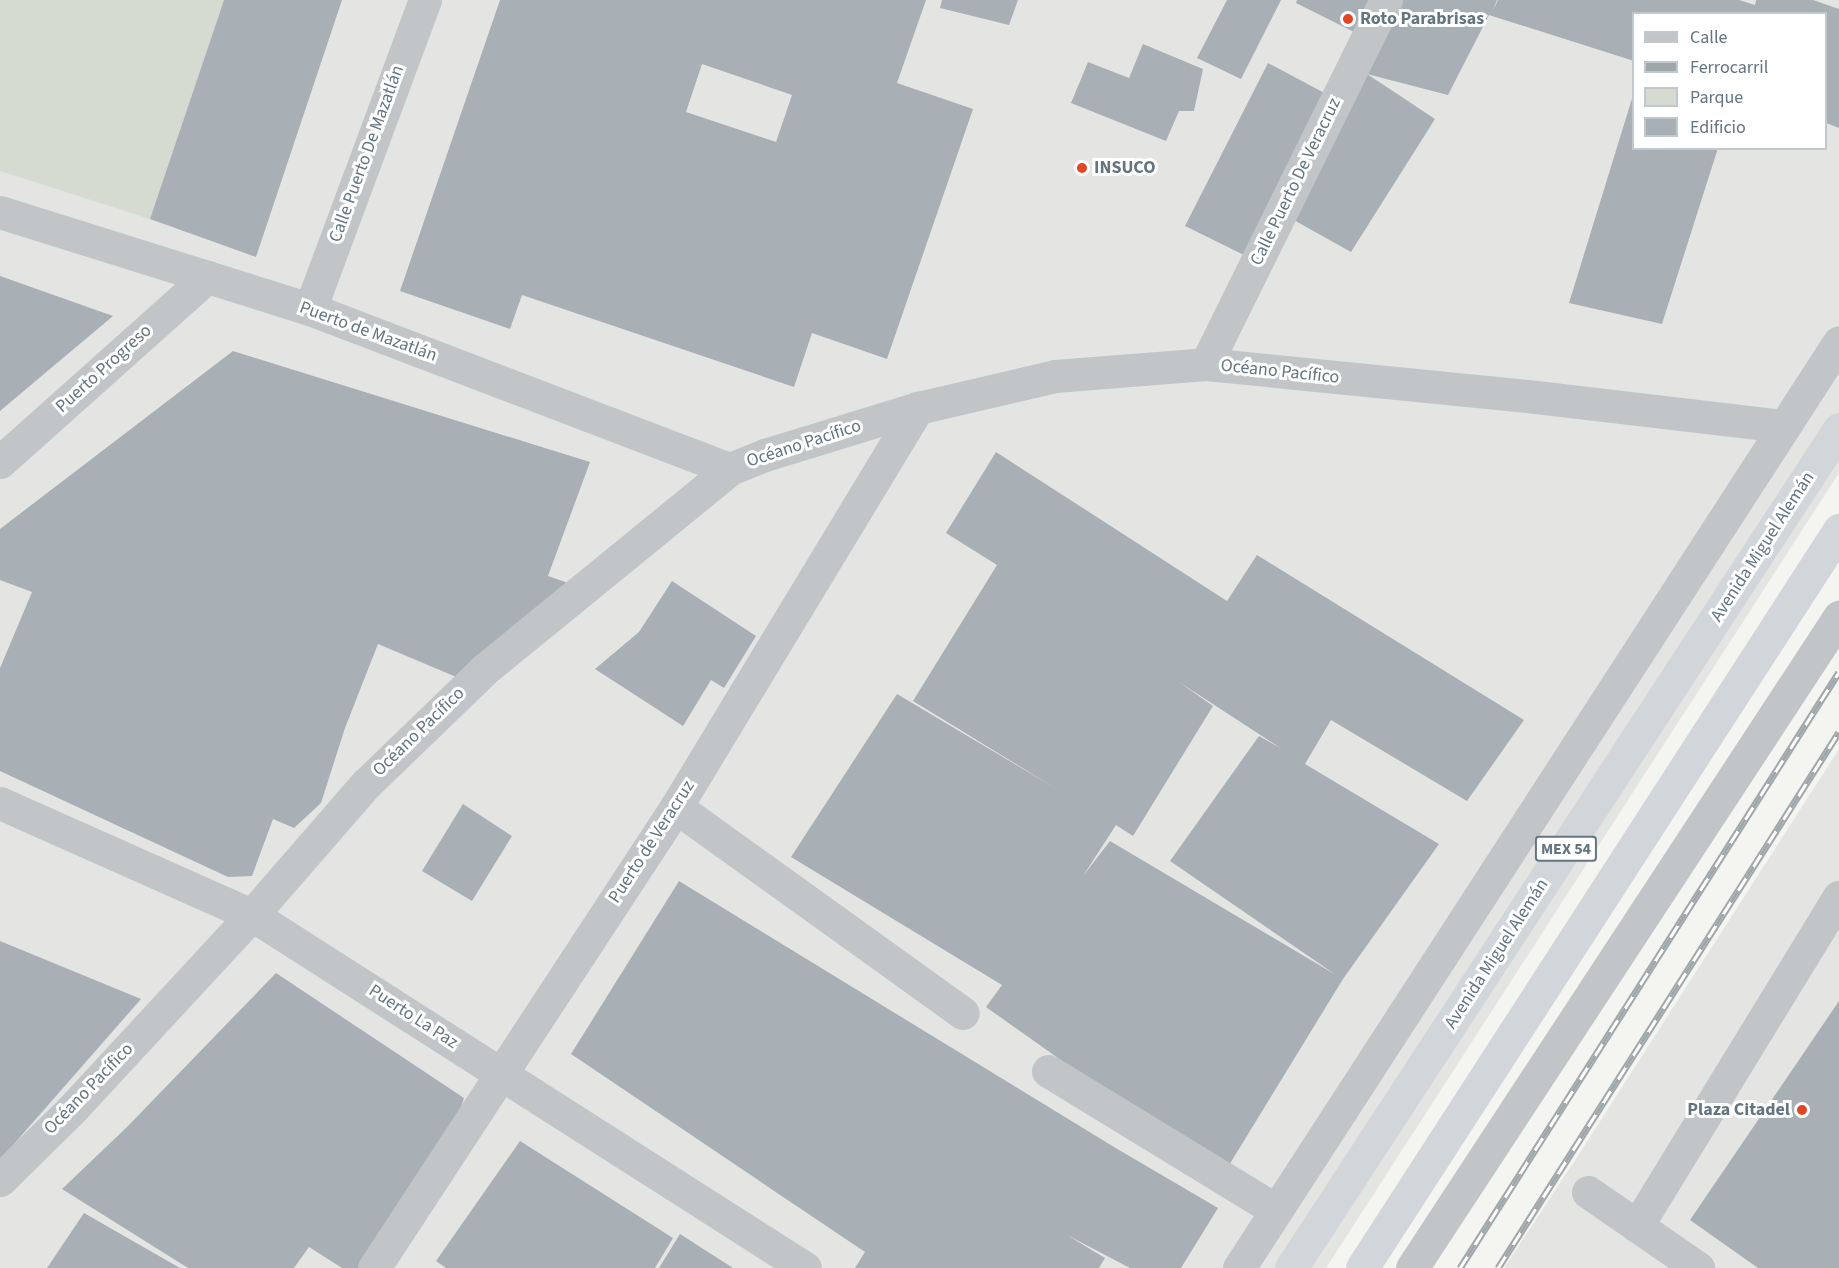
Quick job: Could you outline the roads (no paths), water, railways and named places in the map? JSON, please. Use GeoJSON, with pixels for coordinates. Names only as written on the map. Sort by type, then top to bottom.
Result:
{"type":"FeatureCollection","features":[{"type":"Feature","properties":{"kind":"highway","name":"Avenida Miguel Alemán"},"geometry":{"type":"LineString","coordinates":[[1291,1268],[1839,429]]}},
{"type":"Feature","properties":{"kind":"highway","name":"MEX 54"},"geometry":{"type":"LineString","coordinates":[[1362,1268],[1839,530]]}},
{"type":"Feature","properties":{"kind":"street","name":"Calle Puerto De Mazatlán"},"geometry":{"type":"LineString","coordinates":[[310,309],[425,0]]}},
{"type":"Feature","properties":{"kind":"street","name":"Calle Puerto De Veracruz"},"geometry":{"type":"LineString","coordinates":[[1206,364],[1386,0]]}},
{"type":"Feature","properties":{"kind":"street","name":"Puerto de Mazatlán"},"geometry":{"type":"LineString","coordinates":[[0,212],[310,309],[730,469]]}},
{"type":"Feature","properties":{"kind":"street","name":"Puerto Progreso"},"geometry":{"type":"LineString","coordinates":[[0,462],[207,277]]}},
{"type":"Feature","properties":{"kind":"street"},"geometry":{"type":"LineString","coordinates":[[1239,1268],[1653,633],[1783,426],[1839,342]]}},
{"type":"Feature","properties":{"kind":"street","name":"Océano Pacífico"},"geometry":{"type":"LineString","coordinates":[[0,1180],[73,1108],[252,915],[366,784],[485,669],[730,469],[765,455],[918,408],[1055,376],[1206,364],[1536,397],[1783,426]]}},
{"type":"Feature","properties":{"kind":"street","name":"Puerto de Veracruz"},"geometry":{"type":"LineString","coordinates":[[374,1268],[676,807],[918,408]]}},
{"type":"Feature","properties":{"kind":"street"},"geometry":{"type":"LineString","coordinates":[[1412,1268],[1839,617]]}},
{"type":"Feature","properties":{"kind":"street"},"geometry":{"type":"LineString","coordinates":[[1774,715],[1839,651]]}},
{"type":"Feature","properties":{"kind":"street","name":"Puerto La Paz"},"geometry":{"type":"LineString","coordinates":[[0,803],[252,915],[805,1268]]}},
{"type":"Feature","properties":{"kind":"street"},"geometry":{"type":"LineString","coordinates":[[676,807],[963,1013]]}},
{"type":"Feature","properties":{"kind":"street"},"geometry":{"type":"LineString","coordinates":[[1637,1226],[1839,897]]}},
{"type":"Feature","properties":{"kind":"street"},"geometry":{"type":"LineString","coordinates":[[1048,1071],[1276,1210]]}},
{"type":"Feature","properties":{"kind":"street"},"geometry":{"type":"LineString","coordinates":[[1588,1192],[1698,1268]]}},
{"type":"Feature","properties":{"kind":"railway"},"geometry":{"type":"LineString","coordinates":[[1460,1268],[1839,672]]}},
{"type":"Feature","properties":{"kind":"railway"},"geometry":{"type":"LineString","coordinates":[[1498,1268],[1839,732]]}},
{"type":"Feature","properties":{"kind":"place","name":"Roto Parabrisas"},"geometry":{"type":"Point","coordinates":[1348,19]}},
{"type":"Feature","properties":{"kind":"place","name":"INSUCO"},"geometry":{"type":"Point","coordinates":[1082,168]}},
{"type":"Feature","properties":{"kind":"place","name":"Plaza Citadel"},"geometry":{"type":"Point","coordinates":[1802,1110]}}]}
